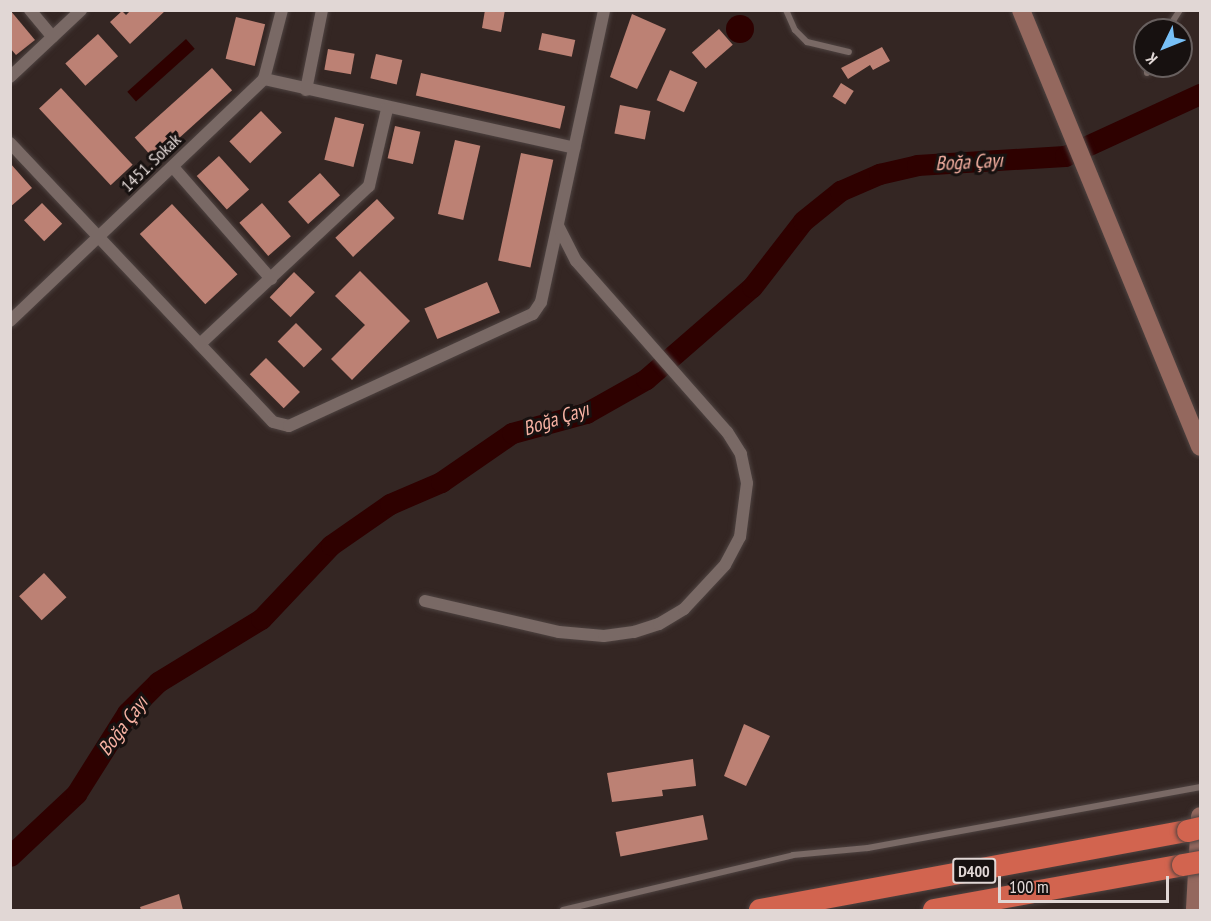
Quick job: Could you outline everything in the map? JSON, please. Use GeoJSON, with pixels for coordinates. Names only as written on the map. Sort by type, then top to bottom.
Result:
{"type":"FeatureCollection","features":[{"type":"Feature","properties":{"kind":"highway","name":"D400"},"geometry":{"type":"LineString","coordinates":[[760,910],[1196,825]]}},
{"type":"Feature","properties":{"kind":"highway"},"geometry":{"type":"LineString","coordinates":[[934,910],[1192,863]]}},
{"type":"Feature","properties":{"kind":"street"},"geometry":{"type":"LineString","coordinates":[[30,10],[53,37]]}},
{"type":"Feature","properties":{"kind":"street"},"geometry":{"type":"LineString","coordinates":[[10,77],[81,10]]}},
{"type":"Feature","properties":{"kind":"street"},"geometry":{"type":"LineString","coordinates":[[282,10],[264,79],[574,148]]}},
{"type":"Feature","properties":{"kind":"street"},"geometry":{"type":"LineString","coordinates":[[306,90],[322,10]]}},
{"type":"Feature","properties":{"kind":"street"},"geometry":{"type":"LineString","coordinates":[[10,143],[273,422],[289,426],[533,314],[541,302],[604,10]]}},
{"type":"Feature","properties":{"kind":"street"},"geometry":{"type":"LineString","coordinates":[[1022,10],[1200,447]]}},
{"type":"Feature","properties":{"kind":"street","name":"1451. Sokak"},"geometry":{"type":"LineString","coordinates":[[10,321],[264,79]]}},
{"type":"Feature","properties":{"kind":"street"},"geometry":{"type":"LineString","coordinates":[[200,344],[369,186],[387,108]]}},
{"type":"Feature","properties":{"kind":"street"},"geometry":{"type":"LineString","coordinates":[[173,167],[271,279]]}},
{"type":"Feature","properties":{"kind":"street"},"geometry":{"type":"LineString","coordinates":[[425,601],[559,632],[604,636],[659,624],[684,609],[725,566],[740,537],[747,483],[741,454],[727,432],[576,261],[558,225]]}},
{"type":"Feature","properties":{"kind":"street"},"geometry":{"type":"LineString","coordinates":[[1196,825],[1196,910]]}},
{"type":"Feature","properties":{"kind":"lane"},"geometry":{"type":"LineString","coordinates":[[786,10],[791,24],[807,42],[849,52]]}},
{"type":"Feature","properties":{"kind":"lane"},"geometry":{"type":"LineString","coordinates":[[563,910],[793,855],[868,848],[1200,787]]}},
{"type":"Feature","properties":{"kind":"shaded area"},"geometry":{"type":"Polygon","coordinates":[[[740,15],[750,19],[754,29],[750,39],[740,43],[730,39],[726,29],[730,19],[740,15]]]}},
{"type":"Feature","properties":{"kind":"shaded area"},"geometry":{"type":"Polygon","coordinates":[[[186,39],[195,49],[136,102],[127,92],[186,39]]]}},
{"type":"Feature","properties":{"kind":"building"},"geometry":{"type":"Polygon","coordinates":[[[10,10],[35,40],[16,55],[10,48],[10,10]]]}},
{"type":"Feature","properties":{"kind":"building"},"geometry":{"type":"Polygon","coordinates":[[[131,10],[166,10],[130,44],[110,22],[122,11],[126,15],[131,10]]]}},
{"type":"Feature","properties":{"kind":"building"},"geometry":{"type":"Polygon","coordinates":[[[485,10],[505,10],[501,32],[482,28],[485,10]]]}},
{"type":"Feature","properties":{"kind":"building"},"geometry":{"type":"Polygon","coordinates":[[[632,14],[666,29],[637,89],[610,77],[632,14]]]}},
{"type":"Feature","properties":{"kind":"building"},"geometry":{"type":"Polygon","coordinates":[[[236,17],[265,24],[255,66],[226,59],[236,17]]]}},
{"type":"Feature","properties":{"kind":"building"},"geometry":{"type":"Polygon","coordinates":[[[719,29],[733,45],[706,68],[692,53],[719,29]]]}},
{"type":"Feature","properties":{"kind":"building"},"geometry":{"type":"Polygon","coordinates":[[[542,33],[575,40],[572,57],[538,50],[542,33]]]}},
{"type":"Feature","properties":{"kind":"building"},"geometry":{"type":"Polygon","coordinates":[[[98,34],[118,56],[85,86],[65,63],[98,34]]]}},
{"type":"Feature","properties":{"kind":"building"},"geometry":{"type":"Polygon","coordinates":[[[882,47],[890,61],[873,70],[870,65],[848,79],[841,68],[882,47]]]}},
{"type":"Feature","properties":{"kind":"building"},"geometry":{"type":"Polygon","coordinates":[[[328,49],[355,54],[351,74],[324,70],[328,49]]]}},
{"type":"Feature","properties":{"kind":"building"},"geometry":{"type":"Polygon","coordinates":[[[376,54],[402,60],[397,84],[370,78],[376,54]]]}},
{"type":"Feature","properties":{"kind":"building"},"geometry":{"type":"Polygon","coordinates":[[[212,68],[232,90],[155,160],[135,138],[212,68]]]}},
{"type":"Feature","properties":{"kind":"building"},"geometry":{"type":"Polygon","coordinates":[[[670,70],[697,82],[684,112],[657,100],[670,70]]]}},
{"type":"Feature","properties":{"kind":"building"},"geometry":{"type":"Polygon","coordinates":[[[421,73],[565,106],[560,129],[416,95],[421,73]]]}},
{"type":"Feature","properties":{"kind":"building"},"geometry":{"type":"Polygon","coordinates":[[[841,83],[854,91],[845,105],[833,97],[841,83]]]}},
{"type":"Feature","properties":{"kind":"building"},"geometry":{"type":"Polygon","coordinates":[[[61,88],[133,165],[111,185],[39,108],[61,88]]]}},
{"type":"Feature","properties":{"kind":"building"},"geometry":{"type":"Polygon","coordinates":[[[620,105],[650,111],[645,139],[614,133],[620,105]]]}},
{"type":"Feature","properties":{"kind":"building"},"geometry":{"type":"Polygon","coordinates":[[[261,111],[282,133],[250,163],[229,142],[261,111]]]}},
{"type":"Feature","properties":{"kind":"building"},"geometry":{"type":"Polygon","coordinates":[[[335,117],[364,124],[353,167],[324,160],[335,117]]]}},
{"type":"Feature","properties":{"kind":"building"},"geometry":{"type":"Polygon","coordinates":[[[395,126],[420,132],[413,164],[388,158],[395,126]]]}},
{"type":"Feature","properties":{"kind":"building"},"geometry":{"type":"Polygon","coordinates":[[[455,140],[480,146],[463,220],[438,214],[455,140]]]}},
{"type":"Feature","properties":{"kind":"building"},"geometry":{"type":"Polygon","coordinates":[[[521,153],[553,160],[530,267],[498,261],[521,153]]]}},
{"type":"Feature","properties":{"kind":"building"},"geometry":{"type":"Polygon","coordinates":[[[219,156],[249,189],[227,210],[197,176],[219,156]]]}},
{"type":"Feature","properties":{"kind":"building"},"geometry":{"type":"Polygon","coordinates":[[[10,163],[32,188],[10,207],[10,163]]]}},
{"type":"Feature","properties":{"kind":"building"},"geometry":{"type":"Polygon","coordinates":[[[320,173],[340,195],[308,224],[288,202],[320,173]]]}},
{"type":"Feature","properties":{"kind":"building"},"geometry":{"type":"Polygon","coordinates":[[[377,199],[395,218],[353,257],[335,238],[377,199]]]}},
{"type":"Feature","properties":{"kind":"building"},"geometry":{"type":"Polygon","coordinates":[[[42,203],[62,224],[44,241],[24,220],[42,203]]]}},
{"type":"Feature","properties":{"kind":"building"},"geometry":{"type":"Polygon","coordinates":[[[262,203],[291,236],[268,256],[239,223],[262,203]]]}},
{"type":"Feature","properties":{"kind":"building"},"geometry":{"type":"Polygon","coordinates":[[[172,204],[237,274],[205,304],[140,234],[172,204]]]}},
{"type":"Feature","properties":{"kind":"building"},"geometry":{"type":"Polygon","coordinates":[[[360,271],[410,321],[352,380],[331,359],[365,325],[335,296],[360,271]]]}},
{"type":"Feature","properties":{"kind":"building"},"geometry":{"type":"Polygon","coordinates":[[[294,272],[315,292],[291,317],[270,297],[294,272]]]}},
{"type":"Feature","properties":{"kind":"building"},"geometry":{"type":"Polygon","coordinates":[[[487,282],[500,312],[437,339],[424,309],[487,282]]]}},
{"type":"Feature","properties":{"kind":"building"},"geometry":{"type":"Polygon","coordinates":[[[296,323],[322,349],[304,368],[278,341],[296,323]]]}},
{"type":"Feature","properties":{"kind":"building"},"geometry":{"type":"Polygon","coordinates":[[[266,358],[300,392],[284,408],[250,374],[266,358]]]}},
{"type":"Feature","properties":{"kind":"building"},"geometry":{"type":"Polygon","coordinates":[[[44,573],[67,597],[42,620],[19,596],[44,573]]]}},
{"type":"Feature","properties":{"kind":"building"},"geometry":{"type":"Polygon","coordinates":[[[744,724],[770,736],[746,786],[724,776],[744,724]]]}},
{"type":"Feature","properties":{"kind":"building"},"geometry":{"type":"Polygon","coordinates":[[[693,759],[696,786],[662,790],[663,796],[612,802],[607,773],[693,759]]]}},
{"type":"Feature","properties":{"kind":"building"},"geometry":{"type":"Polygon","coordinates":[[[703,815],[708,840],[620,857],[616,832],[703,815]]]}},
{"type":"Feature","properties":{"kind":"building"},"geometry":{"type":"Polygon","coordinates":[[[179,894],[183,910],[141,910],[140,907],[179,894]]]}},
{"type":"Feature","properties":{"kind":"waterway","name":"Boğa Çayı"},"geometry":{"type":"LineString","coordinates":[[10,856],[76,794],[127,713],[158,682],[261,619],[331,545],[390,504],[441,482],[512,433],[586,413],[646,379],[752,287],[803,221],[840,191],[879,174],[917,165],[1065,156],[1200,94]]}}]}
